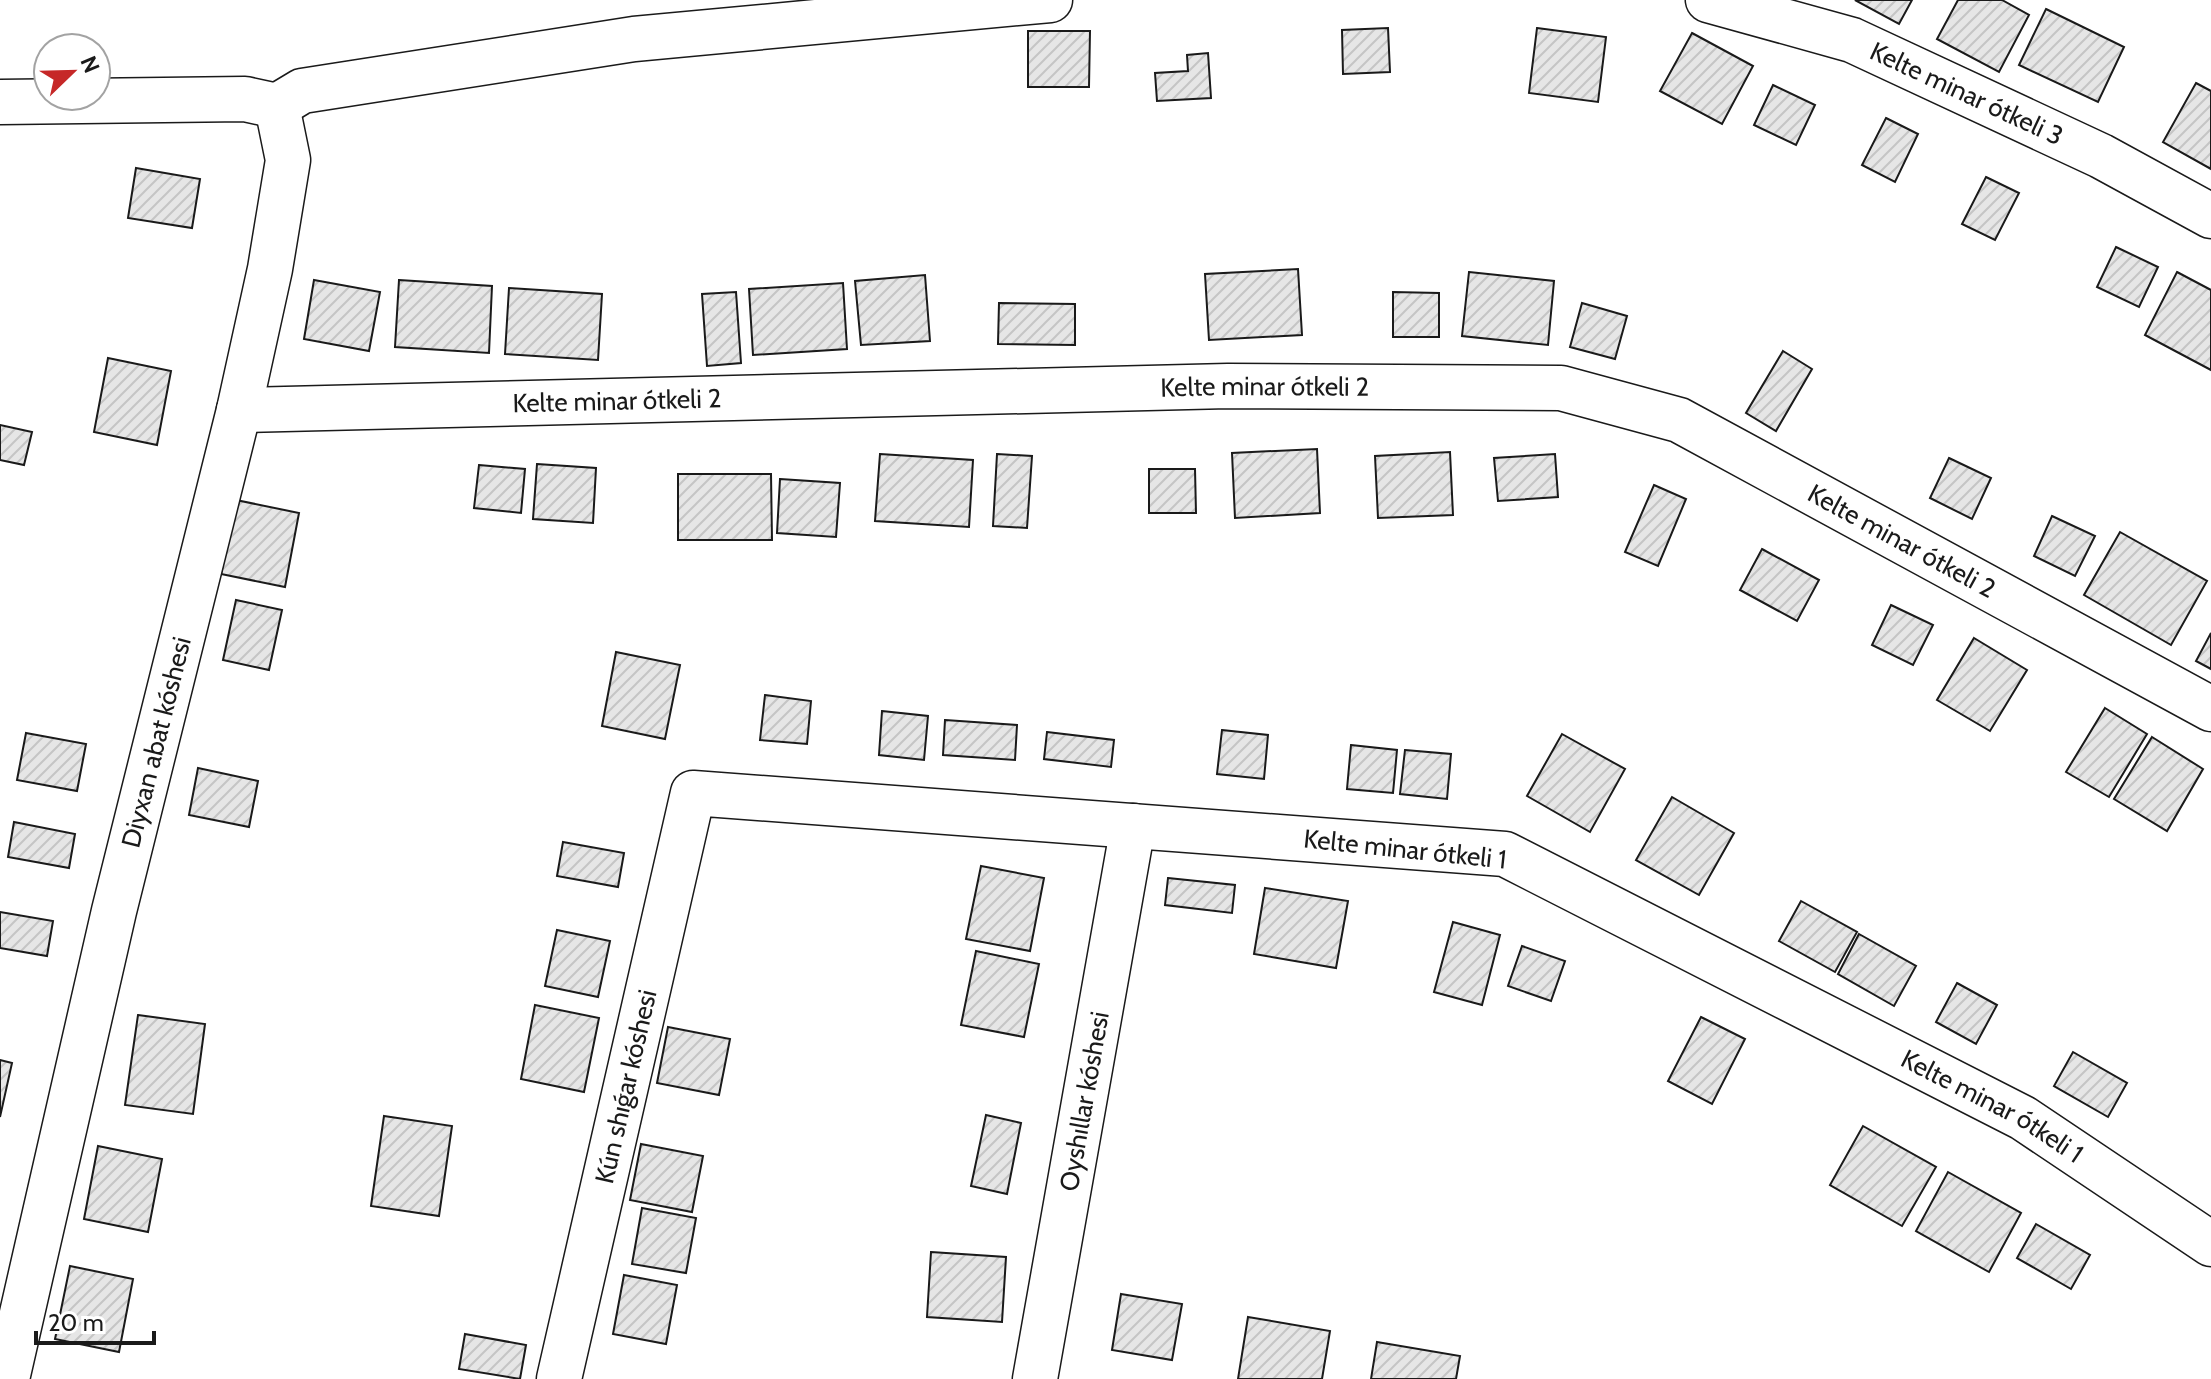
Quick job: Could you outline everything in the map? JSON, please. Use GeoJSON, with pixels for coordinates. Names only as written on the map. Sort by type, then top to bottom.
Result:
{"type":"FeatureCollection","features":[{"type":"Feature","properties":{"kind":"street"},"geometry":{"type":"LineString","coordinates":[[0,102],[245,99],[277,106],[302,91],[634,39],[1050,0]]}},
{"type":"Feature","properties":{"kind":"street","name":"Kelte minar ótkeli 3"},"geometry":{"type":"LineString","coordinates":[[1708,0],[1852,40],[2101,156],[2211,216]]}},
{"type":"Feature","properties":{"kind":"street","name":"Diyxan abat kóshesi"},"geometry":{"type":"LineString","coordinates":[[7,1379],[114,911],[239,410],[270,269],[288,160],[277,106]]}},
{"type":"Feature","properties":{"kind":"street","name":"Kelte minar ótkeli 2"},"geometry":{"type":"LineString","coordinates":[[239,410],[1228,386],[1561,388],[1679,420],[2211,709]]}},
{"type":"Feature","properties":{"kind":"street","name":"Kelte minar ótkeli 1"},"geometry":{"type":"LineString","coordinates":[[693,793],[1505,854],[2023,1118],[2211,1244]]}},
{"type":"Feature","properties":{"kind":"street","name":"Kún shıǵar kóshesi"},"geometry":{"type":"LineString","coordinates":[[559,1379],[693,793]]}},
{"type":"Feature","properties":{"kind":"street","name":"Oyshıllar kóshesi"},"geometry":{"type":"LineString","coordinates":[[1035,1379],[1133,826]]}},
{"type":"Feature","properties":{"kind":"building"},"geometry":{"type":"Polygon","coordinates":[[[1855,0],[1912,0],[1899,24],[1855,0]]]}},
{"type":"Feature","properties":{"kind":"building"},"geometry":{"type":"Polygon","coordinates":[[[1958,0],[2002,0],[2029,15],[1999,72],[1937,39],[1958,0]]]}},
{"type":"Feature","properties":{"kind":"building"},"geometry":{"type":"Polygon","coordinates":[[[2046,9],[2124,47],[2098,102],[2019,65],[2046,9]]]}},
{"type":"Feature","properties":{"kind":"building"},"geometry":{"type":"Polygon","coordinates":[[[1388,28],[1390,72],[1343,74],[1342,30],[1388,28]]]}},
{"type":"Feature","properties":{"kind":"building"},"geometry":{"type":"Polygon","coordinates":[[[1537,28],[1606,37],[1598,102],[1529,93],[1537,28]]]}},
{"type":"Feature","properties":{"kind":"building"},"geometry":{"type":"Polygon","coordinates":[[[1028,31],[1090,31],[1089,87],[1028,87],[1028,31]]]}},
{"type":"Feature","properties":{"kind":"building"},"geometry":{"type":"Polygon","coordinates":[[[1692,33],[1753,66],[1722,124],[1660,91],[1692,33]]]}},
{"type":"Feature","properties":{"kind":"building"},"geometry":{"type":"Polygon","coordinates":[[[1208,53],[1211,98],[1157,101],[1155,73],[1188,71],[1187,55],[1208,53]]]}},
{"type":"Feature","properties":{"kind":"building"},"geometry":{"type":"Polygon","coordinates":[[[2196,83],[2211,91],[2211,169],[2163,142],[2196,83]]]}},
{"type":"Feature","properties":{"kind":"building"},"geometry":{"type":"Polygon","coordinates":[[[1773,85],[1815,105],[1796,145],[1754,125],[1773,85]]]}},
{"type":"Feature","properties":{"kind":"building"},"geometry":{"type":"Polygon","coordinates":[[[1886,118],[1918,134],[1895,182],[1862,165],[1886,118]]]}},
{"type":"Feature","properties":{"kind":"building"},"geometry":{"type":"Polygon","coordinates":[[[136,168],[200,179],[192,228],[128,218],[136,168]]]}},
{"type":"Feature","properties":{"kind":"building"},"geometry":{"type":"Polygon","coordinates":[[[1986,177],[2019,193],[1995,240],[1962,224],[1986,177]]]}},
{"type":"Feature","properties":{"kind":"building"},"geometry":{"type":"Polygon","coordinates":[[[2116,247],[2158,267],[2139,307],[2097,287],[2116,247]]]}},
{"type":"Feature","properties":{"kind":"building"},"geometry":{"type":"Polygon","coordinates":[[[1298,269],[1302,335],[1209,340],[1205,274],[1298,269]]]}},
{"type":"Feature","properties":{"kind":"building"},"geometry":{"type":"Polygon","coordinates":[[[1469,272],[1554,281],[1548,345],[1462,336],[1469,272]]]}},
{"type":"Feature","properties":{"kind":"building"},"geometry":{"type":"Polygon","coordinates":[[[2177,272],[2211,290],[2211,370],[2145,335],[2177,272]]]}},
{"type":"Feature","properties":{"kind":"building"},"geometry":{"type":"Polygon","coordinates":[[[925,275],[930,341],[861,345],[855,281],[925,275]]]}},
{"type":"Feature","properties":{"kind":"building"},"geometry":{"type":"Polygon","coordinates":[[[314,280],[380,292],[369,351],[304,339],[314,280]]]}},
{"type":"Feature","properties":{"kind":"building"},"geometry":{"type":"Polygon","coordinates":[[[399,280],[492,286],[489,353],[395,347],[399,280]]]}},
{"type":"Feature","properties":{"kind":"building"},"geometry":{"type":"Polygon","coordinates":[[[843,283],[847,349],[753,355],[749,289],[843,283]]]}},
{"type":"Feature","properties":{"kind":"building"},"geometry":{"type":"Polygon","coordinates":[[[509,288],[602,294],[598,360],[505,354],[509,288]]]}},
{"type":"Feature","properties":{"kind":"building"},"geometry":{"type":"Polygon","coordinates":[[[736,292],[741,363],[707,366],[702,294],[736,292]]]}},
{"type":"Feature","properties":{"kind":"building"},"geometry":{"type":"Polygon","coordinates":[[[1393,292],[1439,293],[1439,337],[1393,337],[1393,292]]]}},
{"type":"Feature","properties":{"kind":"building"},"geometry":{"type":"Polygon","coordinates":[[[999,303],[1075,304],[1075,345],[998,344],[999,303]]]}},
{"type":"Feature","properties":{"kind":"building"},"geometry":{"type":"Polygon","coordinates":[[[1582,303],[1627,316],[1615,359],[1570,347],[1582,303]]]}},
{"type":"Feature","properties":{"kind":"building"},"geometry":{"type":"Polygon","coordinates":[[[1783,351],[1812,369],[1776,431],[1746,413],[1783,351]]]}},
{"type":"Feature","properties":{"kind":"building"},"geometry":{"type":"Polygon","coordinates":[[[108,358],[171,371],[157,445],[94,432],[108,358]]]}},
{"type":"Feature","properties":{"kind":"building"},"geometry":{"type":"Polygon","coordinates":[[[0,425],[32,432],[24,465],[0,460],[0,425]]]}},
{"type":"Feature","properties":{"kind":"building"},"geometry":{"type":"Polygon","coordinates":[[[1317,449],[1320,513],[1235,518],[1232,453],[1317,449]]]}},
{"type":"Feature","properties":{"kind":"building"},"geometry":{"type":"Polygon","coordinates":[[[1450,452],[1453,515],[1378,518],[1375,456],[1450,452]]]}},
{"type":"Feature","properties":{"kind":"building"},"geometry":{"type":"Polygon","coordinates":[[[880,454],[973,460],[969,527],[875,521],[880,454]]]}},
{"type":"Feature","properties":{"kind":"building"},"geometry":{"type":"Polygon","coordinates":[[[997,454],[1032,456],[1027,528],[993,526],[997,454]]]}},
{"type":"Feature","properties":{"kind":"building"},"geometry":{"type":"Polygon","coordinates":[[[1555,454],[1558,497],[1498,501],[1494,458],[1555,454]]]}},
{"type":"Feature","properties":{"kind":"building"},"geometry":{"type":"Polygon","coordinates":[[[1949,458],[1991,478],[1972,519],[1930,498],[1949,458]]]}},
{"type":"Feature","properties":{"kind":"building"},"geometry":{"type":"Polygon","coordinates":[[[537,464],[596,468],[593,523],[533,519],[537,464]]]}},
{"type":"Feature","properties":{"kind":"building"},"geometry":{"type":"Polygon","coordinates":[[[479,465],[525,469],[521,513],[474,508],[479,465]]]}},
{"type":"Feature","properties":{"kind":"building"},"geometry":{"type":"Polygon","coordinates":[[[1149,469],[1195,469],[1196,513],[1149,513],[1149,469]]]}},
{"type":"Feature","properties":{"kind":"building"},"geometry":{"type":"Polygon","coordinates":[[[678,474],[771,474],[772,540],[678,540],[678,474]]]}},
{"type":"Feature","properties":{"kind":"building"},"geometry":{"type":"Polygon","coordinates":[[[780,479],[840,483],[836,537],[777,533],[780,479]]]}},
{"type":"Feature","properties":{"kind":"building"},"geometry":{"type":"Polygon","coordinates":[[[1654,485],[1686,499],[1658,566],[1625,552],[1654,485]]]}},
{"type":"Feature","properties":{"kind":"building"},"geometry":{"type":"Polygon","coordinates":[[[236,500],[299,513],[285,587],[221,574],[236,500]]]}},
{"type":"Feature","properties":{"kind":"building"},"geometry":{"type":"Polygon","coordinates":[[[2052,516],[2095,536],[2075,576],[2034,556],[2052,516]]]}},
{"type":"Feature","properties":{"kind":"building"},"geometry":{"type":"Polygon","coordinates":[[[2120,532],[2207,581],[2171,645],[2084,595],[2120,532]]]}},
{"type":"Feature","properties":{"kind":"building"},"geometry":{"type":"Polygon","coordinates":[[[1762,549],[1819,580],[1797,621],[1740,590],[1762,549]]]}},
{"type":"Feature","properties":{"kind":"building"},"geometry":{"type":"Polygon","coordinates":[[[236,600],[282,610],[269,670],[223,660],[236,600]]]}},
{"type":"Feature","properties":{"kind":"building"},"geometry":{"type":"Polygon","coordinates":[[[1891,605],[1933,625],[1913,665],[1872,645],[1891,605]]]}},
{"type":"Feature","properties":{"kind":"building"},"geometry":{"type":"Polygon","coordinates":[[[2211,633],[2211,669],[2196,661],[2211,633]]]}},
{"type":"Feature","properties":{"kind":"building"},"geometry":{"type":"Polygon","coordinates":[[[1974,638],[2027,670],[1990,731],[1937,700],[1974,638]]]}},
{"type":"Feature","properties":{"kind":"building"},"geometry":{"type":"Polygon","coordinates":[[[616,652],[680,665],[665,739],[602,726],[616,652]]]}},
{"type":"Feature","properties":{"kind":"building"},"geometry":{"type":"Polygon","coordinates":[[[765,695],[811,701],[807,744],[760,740],[765,695]]]}},
{"type":"Feature","properties":{"kind":"building"},"geometry":{"type":"Polygon","coordinates":[[[2105,708],[2147,734],[2109,797],[2066,772],[2105,708]]]}},
{"type":"Feature","properties":{"kind":"building"},"geometry":{"type":"Polygon","coordinates":[[[882,711],[928,716],[924,760],[879,755],[882,711]]]}},
{"type":"Feature","properties":{"kind":"building"},"geometry":{"type":"Polygon","coordinates":[[[945,720],[1017,725],[1015,760],[943,755],[945,720]]]}},
{"type":"Feature","properties":{"kind":"building"},"geometry":{"type":"Polygon","coordinates":[[[1222,730],[1268,735],[1264,779],[1217,774],[1222,730]]]}},
{"type":"Feature","properties":{"kind":"building"},"geometry":{"type":"Polygon","coordinates":[[[1047,732],[1114,740],[1111,767],[1044,759],[1047,732]]]}},
{"type":"Feature","properties":{"kind":"building"},"geometry":{"type":"Polygon","coordinates":[[[26,733],[86,744],[77,791],[17,780],[26,733]]]}},
{"type":"Feature","properties":{"kind":"building"},"geometry":{"type":"Polygon","coordinates":[[[1562,734],[1625,769],[1590,832],[1527,796],[1562,734]]]}},
{"type":"Feature","properties":{"kind":"building"},"geometry":{"type":"Polygon","coordinates":[[[2152,737],[2203,769],[2167,831],[2114,799],[2152,737]]]}},
{"type":"Feature","properties":{"kind":"building"},"geometry":{"type":"Polygon","coordinates":[[[1351,745],[1397,750],[1393,793],[1347,789],[1351,745]]]}},
{"type":"Feature","properties":{"kind":"building"},"geometry":{"type":"Polygon","coordinates":[[[1405,750],[1451,754],[1447,799],[1400,794],[1405,750]]]}},
{"type":"Feature","properties":{"kind":"building"},"geometry":{"type":"Polygon","coordinates":[[[198,768],[258,781],[249,827],[189,815],[198,768]]]}},
{"type":"Feature","properties":{"kind":"building"},"geometry":{"type":"Polygon","coordinates":[[[1672,797],[1734,833],[1699,895],[1636,860],[1672,797]]]}},
{"type":"Feature","properties":{"kind":"building"},"geometry":{"type":"Polygon","coordinates":[[[14,822],[75,834],[69,868],[8,857],[14,822]]]}},
{"type":"Feature","properties":{"kind":"building"},"geometry":{"type":"Polygon","coordinates":[[[563,842],[624,853],[618,887],[557,876],[563,842]]]}},
{"type":"Feature","properties":{"kind":"building"},"geometry":{"type":"Polygon","coordinates":[[[981,866],[1044,878],[1030,951],[966,939],[981,866]]]}},
{"type":"Feature","properties":{"kind":"building"},"geometry":{"type":"Polygon","coordinates":[[[1168,878],[1235,885],[1232,913],[1165,905],[1168,878]]]}},
{"type":"Feature","properties":{"kind":"building"},"geometry":{"type":"Polygon","coordinates":[[[1265,888],[1348,901],[1336,968],[1254,954],[1265,888]]]}},
{"type":"Feature","properties":{"kind":"building"},"geometry":{"type":"Polygon","coordinates":[[[1801,901],[1857,932],[1835,972],[1779,941],[1801,901]]]}},
{"type":"Feature","properties":{"kind":"building"},"geometry":{"type":"Polygon","coordinates":[[[0,912],[53,921],[47,956],[0,948],[0,912]]]}},
{"type":"Feature","properties":{"kind":"building"},"geometry":{"type":"Polygon","coordinates":[[[1453,922],[1500,935],[1482,1005],[1434,992],[1453,922]]]}},
{"type":"Feature","properties":{"kind":"building"},"geometry":{"type":"Polygon","coordinates":[[[557,930],[610,941],[598,997],[545,986],[557,930]]]}},
{"type":"Feature","properties":{"kind":"building"},"geometry":{"type":"Polygon","coordinates":[[[1859,934],[1916,966],[1894,1006],[1838,974],[1859,934]]]}},
{"type":"Feature","properties":{"kind":"building"},"geometry":{"type":"Polygon","coordinates":[[[1522,946],[1565,961],[1551,1001],[1508,986],[1522,946]]]}},
{"type":"Feature","properties":{"kind":"building"},"geometry":{"type":"Polygon","coordinates":[[[976,951],[1039,964],[1024,1037],[961,1025],[976,951]]]}},
{"type":"Feature","properties":{"kind":"building"},"geometry":{"type":"Polygon","coordinates":[[[1957,983],[1997,1005],[1976,1044],[1936,1022],[1957,983]]]}},
{"type":"Feature","properties":{"kind":"building"},"geometry":{"type":"Polygon","coordinates":[[[535,1005],[599,1018],[584,1092],[521,1079],[535,1005]]]}},
{"type":"Feature","properties":{"kind":"building"},"geometry":{"type":"Polygon","coordinates":[[[138,1015],[205,1024],[193,1114],[125,1105],[138,1015]]]}},
{"type":"Feature","properties":{"kind":"building"},"geometry":{"type":"Polygon","coordinates":[[[1701,1017],[1745,1039],[1712,1104],[1668,1081],[1701,1017]]]}},
{"type":"Feature","properties":{"kind":"building"},"geometry":{"type":"Polygon","coordinates":[[[668,1027],[730,1039],[719,1095],[657,1083],[668,1027]]]}},
{"type":"Feature","properties":{"kind":"building"},"geometry":{"type":"Polygon","coordinates":[[[2073,1052],[2127,1083],[2108,1117],[2054,1086],[2073,1052]]]}},
{"type":"Feature","properties":{"kind":"building"},"geometry":{"type":"Polygon","coordinates":[[[0,1060],[12,1063],[0,1117],[0,1060]]]}},
{"type":"Feature","properties":{"kind":"building"},"geometry":{"type":"Polygon","coordinates":[[[986,1115],[1021,1123],[1007,1194],[971,1186],[986,1115]]]}},
{"type":"Feature","properties":{"kind":"building"},"geometry":{"type":"Polygon","coordinates":[[[384,1116],[452,1126],[439,1216],[371,1206],[384,1116]]]}},
{"type":"Feature","properties":{"kind":"building"},"geometry":{"type":"Polygon","coordinates":[[[1863,1126],[1936,1167],[1902,1226],[1830,1185],[1863,1126]]]}},
{"type":"Feature","properties":{"kind":"building"},"geometry":{"type":"Polygon","coordinates":[[[641,1144],[703,1156],[692,1212],[630,1200],[641,1144]]]}},
{"type":"Feature","properties":{"kind":"building"},"geometry":{"type":"Polygon","coordinates":[[[98,1146],[162,1159],[148,1232],[84,1219],[98,1146]]]}},
{"type":"Feature","properties":{"kind":"building"},"geometry":{"type":"Polygon","coordinates":[[[1948,1172],[2021,1213],[1989,1272],[1916,1231],[1948,1172]]]}},
{"type":"Feature","properties":{"kind":"building"},"geometry":{"type":"Polygon","coordinates":[[[642,1208],[696,1218],[686,1273],[632,1264],[642,1208]]]}},
{"type":"Feature","properties":{"kind":"building"},"geometry":{"type":"Polygon","coordinates":[[[2036,1224],[2090,1255],[2071,1289],[2017,1258],[2036,1224]]]}},
{"type":"Feature","properties":{"kind":"building"},"geometry":{"type":"Polygon","coordinates":[[[931,1252],[1006,1257],[1002,1322],[927,1317],[931,1252]]]}},
{"type":"Feature","properties":{"kind":"building"},"geometry":{"type":"Polygon","coordinates":[[[70,1266],[133,1279],[119,1352],[55,1339],[70,1266]]]}},
{"type":"Feature","properties":{"kind":"building"},"geometry":{"type":"Polygon","coordinates":[[[624,1275],[677,1285],[666,1344],[613,1334],[624,1275]]]}},
{"type":"Feature","properties":{"kind":"building"},"geometry":{"type":"Polygon","coordinates":[[[1121,1294],[1182,1304],[1172,1360],[1112,1350],[1121,1294]]]}},
{"type":"Feature","properties":{"kind":"building"},"geometry":{"type":"Polygon","coordinates":[[[1248,1317],[1330,1331],[1322,1379],[1238,1379],[1248,1317]]]}},
{"type":"Feature","properties":{"kind":"building"},"geometry":{"type":"Polygon","coordinates":[[[465,1334],[526,1345],[520,1379],[459,1369],[465,1334]]]}},
{"type":"Feature","properties":{"kind":"building"},"geometry":{"type":"Polygon","coordinates":[[[1377,1342],[1460,1356],[1456,1379],[1371,1379],[1377,1342]]]}}]}
